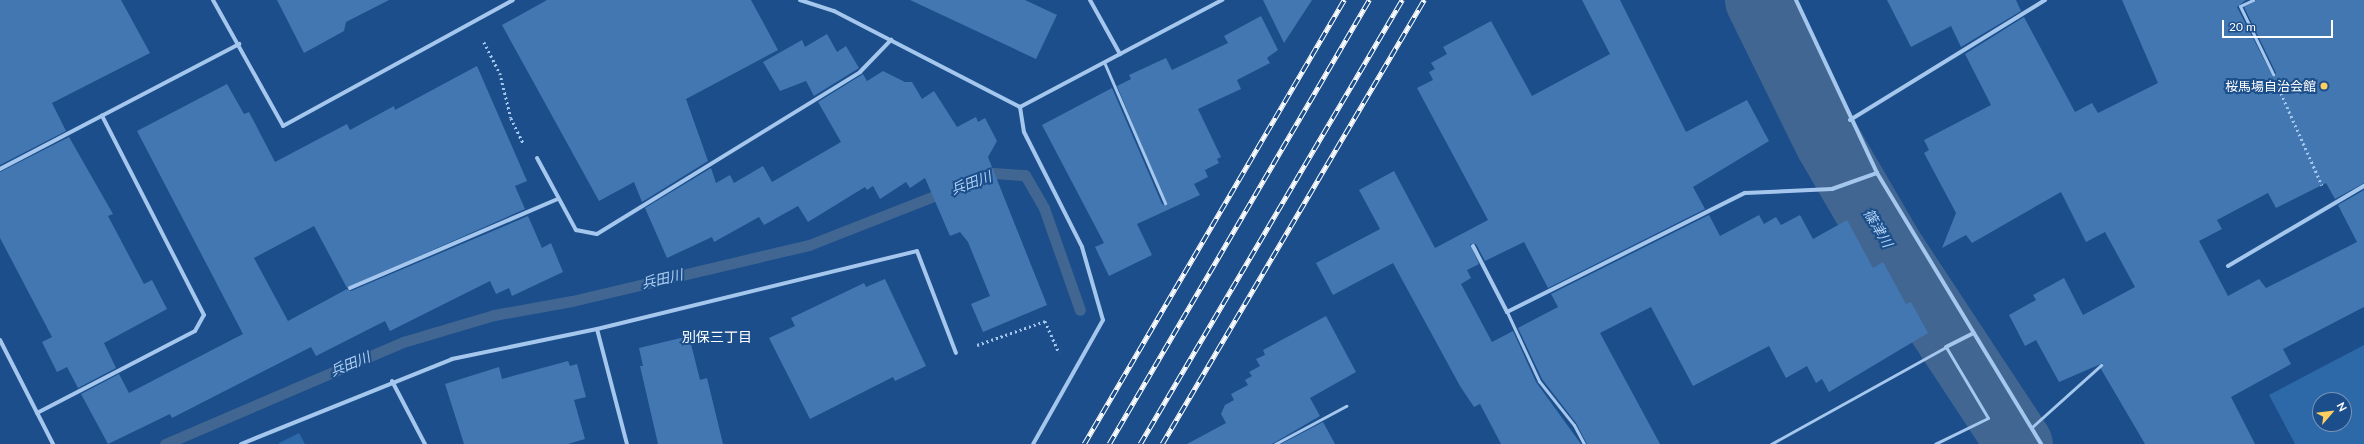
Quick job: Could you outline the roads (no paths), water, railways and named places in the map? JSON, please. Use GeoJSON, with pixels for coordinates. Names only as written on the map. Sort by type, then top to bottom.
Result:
{"type":"FeatureCollection","features":[{"type":"Feature","properties":{"kind":"street"},"geometry":{"type":"LineString","coordinates":[[213,0],[239,44],[283,126],[513,0]]}},
{"type":"Feature","properties":{"kind":"street"},"geometry":{"type":"LineString","coordinates":[[800,0],[834,11],[1020,107]]}},
{"type":"Feature","properties":{"kind":"street"},"geometry":{"type":"LineString","coordinates":[[1090,0],[1120,54]]}},
{"type":"Feature","properties":{"kind":"street"},"geometry":{"type":"LineString","coordinates":[[1020,107],[1222,0]]}},
{"type":"Feature","properties":{"kind":"street"},"geometry":{"type":"LineString","coordinates":[[1796,0],[1850,120],[1877,173],[2041,444]]}},
{"type":"Feature","properties":{"kind":"street"},"geometry":{"type":"LineString","coordinates":[[1850,120],[2046,0]]}},
{"type":"Feature","properties":{"kind":"street"},"geometry":{"type":"LineString","coordinates":[[537,158],[576,230],[598,234],[860,72],[891,40]]}},
{"type":"Feature","properties":{"kind":"street"},"geometry":{"type":"LineString","coordinates":[[0,169],[239,44]]}},
{"type":"Feature","properties":{"kind":"street"},"geometry":{"type":"LineString","coordinates":[[1020,107],[1024,132],[1082,247],[1103,320],[1034,444]]}},
{"type":"Feature","properties":{"kind":"street"},"geometry":{"type":"LineString","coordinates":[[37,413],[195,331],[204,315],[102,116]]}},
{"type":"Feature","properties":{"kind":"street"},"geometry":{"type":"LineString","coordinates":[[1473,246],[1507,312],[1745,194],[1832,189],[1877,173]]}},
{"type":"Feature","properties":{"kind":"street"},"geometry":{"type":"LineString","coordinates":[[2228,266],[2364,186]]}},
{"type":"Feature","properties":{"kind":"street"},"geometry":{"type":"LineString","coordinates":[[350,288],[558,199]]}},
{"type":"Feature","properties":{"kind":"street"},"geometry":{"type":"LineString","coordinates":[[243,444],[392,381],[452,359],[597,329],[917,251],[956,353]]}},
{"type":"Feature","properties":{"kind":"street"},"geometry":{"type":"LineString","coordinates":[[597,329],[627,444]]}},
{"type":"Feature","properties":{"kind":"street"},"geometry":{"type":"LineString","coordinates":[[1946,347],[1974,333]]}},
{"type":"Feature","properties":{"kind":"street"},"geometry":{"type":"LineString","coordinates":[[0,340],[53,444]]}},
{"type":"Feature","properties":{"kind":"street"},"geometry":{"type":"LineString","coordinates":[[392,381],[425,444]]}},
{"type":"Feature","properties":{"kind":"lane"},"geometry":{"type":"LineString","coordinates":[[2253,0],[2240,6],[2273,74]]}},
{"type":"Feature","properties":{"kind":"lane"},"geometry":{"type":"LineString","coordinates":[[1104,62],[1165,203]]}},
{"type":"Feature","properties":{"kind":"lane"},"geometry":{"type":"LineString","coordinates":[[1507,312],[1539,380],[1574,425],[1584,444]]}},
{"type":"Feature","properties":{"kind":"lane"},"geometry":{"type":"LineString","coordinates":[[1771,444],[1946,347],[1988,418],[1935,444]]}},
{"type":"Feature","properties":{"kind":"lane"},"geometry":{"type":"LineString","coordinates":[[2032,427],[2101,365]]}},
{"type":"Feature","properties":{"kind":"lane"},"geometry":{"type":"LineString","coordinates":[[1275,444],[1346,406]]}},
{"type":"Feature","properties":{"kind":"waterway","name":"篠津川"},"geometry":{"type":"LineString","coordinates":[[1758,0],[1828,142],[1889,247],[2019,444]]}},
{"type":"Feature","properties":{"kind":"waterway","name":"兵田川"},"geometry":{"type":"LineString","coordinates":[[980,179],[994,173],[1025,175],[1044,208],[1080,310]]}},
{"type":"Feature","properties":{"kind":"waterway","name":"兵田川"},"geometry":{"type":"LineString","coordinates":[[165,444],[403,342],[494,315],[572,301],[809,245],[947,191]]}},
{"type":"Feature","properties":{"kind":"railway"},"geometry":{"type":"LineString","coordinates":[[1084,444],[1344,0]]}},
{"type":"Feature","properties":{"kind":"railway"},"geometry":{"type":"LineString","coordinates":[[1109,444],[1369,0]]}},
{"type":"Feature","properties":{"kind":"railway"},"geometry":{"type":"LineString","coordinates":[[1140,444],[1402,0]]}},
{"type":"Feature","properties":{"kind":"railway"},"geometry":{"type":"LineString","coordinates":[[1162,444],[1424,0]]}},
{"type":"Feature","properties":{"kind":"place","name":"桜馬場自治会館"},"geometry":{"type":"Point","coordinates":[2324,86]}},
{"type":"Feature","properties":{"kind":"district","name":"別保三丁目"},"geometry":{"type":"Point","coordinates":[717,337]}}]}
